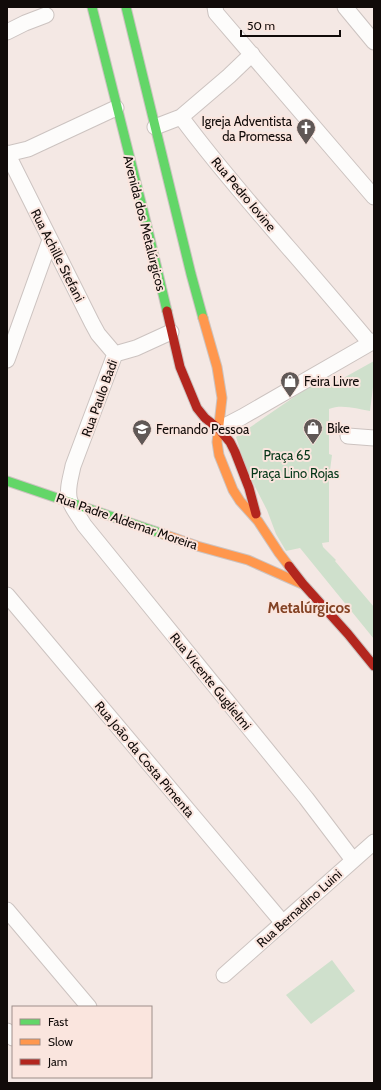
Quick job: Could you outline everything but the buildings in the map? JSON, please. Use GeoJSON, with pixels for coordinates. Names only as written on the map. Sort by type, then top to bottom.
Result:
{"type":"FeatureCollection","features":[{"type":"Feature","properties":{"kind":"street","name":"Avenida dos Metalúrgicos"},"geometry":{"type":"LineString","coordinates":[[92,7],[116,108],[147,226],[180,367],[197,408],[230,442],[249,488],[258,521]]}},
{"type":"Feature","properties":{"kind":"street","name":"Avenida dos Metalúrgicos"},"geometry":{"type":"LineString","coordinates":[[126,7],[191,274],[217,367],[222,398],[217,442],[219,455],[224,469],[233,490],[240,501],[258,521],[279,553],[303,584],[348,634],[374,666]]}},
{"type":"Feature","properties":{"kind":"street"},"geometry":{"type":"LineString","coordinates":[[345,7],[374,42]]}},
{"type":"Feature","properties":{"kind":"street"},"geometry":{"type":"LineString","coordinates":[[216,10],[374,197]]}},
{"type":"Feature","properties":{"kind":"street"},"geometry":{"type":"LineString","coordinates":[[7,32],[46,15]]}},
{"type":"Feature","properties":{"kind":"street"},"geometry":{"type":"LineString","coordinates":[[155,127],[181,117],[252,54]]}},
{"type":"Feature","properties":{"kind":"street"},"geometry":{"type":"LineString","coordinates":[[7,153],[28,149],[116,108]]}},
{"type":"Feature","properties":{"kind":"street","name":"Rua Pedro Iovine"},"geometry":{"type":"LineString","coordinates":[[181,117],[242,194],[372,342]]}},
{"type":"Feature","properties":{"kind":"street","name":"Rua Achille Stefani"},"geometry":{"type":"LineString","coordinates":[[7,153],[98,334],[115,354]]}},
{"type":"Feature","properties":{"kind":"street"},"geometry":{"type":"LineString","coordinates":[[7,360],[50,240]]}},
{"type":"Feature","properties":{"kind":"street","name":"Rua Paulo Badi"},"geometry":{"type":"LineString","coordinates":[[70,501],[70,481],[73,466],[115,354],[136,348],[171,332]]}},
{"type":"Feature","properties":{"kind":"street"},"geometry":{"type":"LineString","coordinates":[[219,429],[372,342]]}},
{"type":"Feature","properties":{"kind":"street"},"geometry":{"type":"LineString","coordinates":[[209,379],[217,367]]}},
{"type":"Feature","properties":{"kind":"street"},"geometry":{"type":"LineString","coordinates":[[184,378],[198,382]]}},
{"type":"Feature","properties":{"kind":"street"},"geometry":{"type":"LineString","coordinates":[[348,436],[374,438]]}},
{"type":"Feature","properties":{"kind":"street","name":"Rua Padre Aldemar Moreira"},"geometry":{"type":"LineString","coordinates":[[7,481],[70,501],[197,546],[248,560],[303,584]]}},
{"type":"Feature","properties":{"kind":"street","name":"Rua Vicente Guglielmi"},"geometry":{"type":"LineString","coordinates":[[70,501],[84,525],[306,798],[353,860]]}},
{"type":"Feature","properties":{"kind":"street","name":"Rua Padre Aldemar Moreira"},"geometry":{"type":"LineString","coordinates":[[248,560],[279,553]]}},
{"type":"Feature","properties":{"kind":"street","name":"Rua João da Costa Pimenta"},"geometry":{"type":"LineString","coordinates":[[7,595],[283,923]]}},
{"type":"Feature","properties":{"kind":"street","name":"Rua Bernadino Luini"},"geometry":{"type":"LineString","coordinates":[[224,975],[374,842]]}},
{"type":"Feature","properties":{"kind":"street"},"geometry":{"type":"LineString","coordinates":[[7,910],[88,1006]]}},
{"type":"Feature","properties":{"kind":"green space","name":"Praça 65"},"geometry":{"type":"Polygon","coordinates":[[[374,361],[374,379],[370,411],[344,407],[329,409],[329,454],[332,455],[329,478],[329,542],[322,543],[323,547],[336,560],[335,561],[374,607],[374,639],[300,548],[286,551],[276,534],[267,510],[247,471],[236,437],[329,373],[329,386],[374,361]]]}},
{"type":"Feature","properties":{"kind":"green space"},"geometry":{"type":"Polygon","coordinates":[[[332,960],[355,991],[311,1024],[286,995],[332,960]]]}},
{"type":"Feature","properties":{"kind":"traffic: fast"},"geometry":{"type":"LineString","coordinates":[[92,7],[167,311]]}},
{"type":"Feature","properties":{"kind":"traffic: fast"},"geometry":{"type":"LineString","coordinates":[[126,7],[203,318]]}},
{"type":"Feature","properties":{"kind":"traffic: fast"},"geometry":{"type":"LineString","coordinates":[[7,481],[163,534]]}},
{"type":"Feature","properties":{"kind":"traffic: slow"},"geometry":{"type":"LineString","coordinates":[[203,318],[217,367],[222,398],[217,442],[219,455],[233,490],[240,501],[258,521],[289,566]]}},
{"type":"Feature","properties":{"kind":"traffic: slow"},"geometry":{"type":"LineString","coordinates":[[163,534],[197,546],[248,560],[302,584]]}},
{"type":"Feature","properties":{"kind":"traffic: jam"},"geometry":{"type":"LineString","coordinates":[[167,311],[180,367],[197,408],[205,418],[219,429],[230,442],[249,488],[256,514]]}},
{"type":"Feature","properties":{"kind":"traffic: jam"},"geometry":{"type":"LineString","coordinates":[[289,566],[374,666]]}},
{"type":"Feature","properties":{"kind":"place","name":"Igreja Adventista da Promessa"},"geometry":{"type":"Point","coordinates":[306,145]}},
{"type":"Feature","properties":{"kind":"place","name":"Feira Livre"},"geometry":{"type":"Point","coordinates":[290,398]}},
{"type":"Feature","properties":{"kind":"place","name":"Bike"},"geometry":{"type":"Point","coordinates":[313,445]}},
{"type":"Feature","properties":{"kind":"place","name":"Fernando Pessoa"},"geometry":{"type":"Point","coordinates":[142,446]}},
{"type":"Feature","properties":{"kind":"district","name":"Metalúrgicos"},"geometry":{"type":"Point","coordinates":[309,608]}},
{"type":"Feature","properties":{"kind":"park label","name":"Praça Lino Rojas"},"geometry":{"type":"Point","coordinates":[295,473]}}]}
